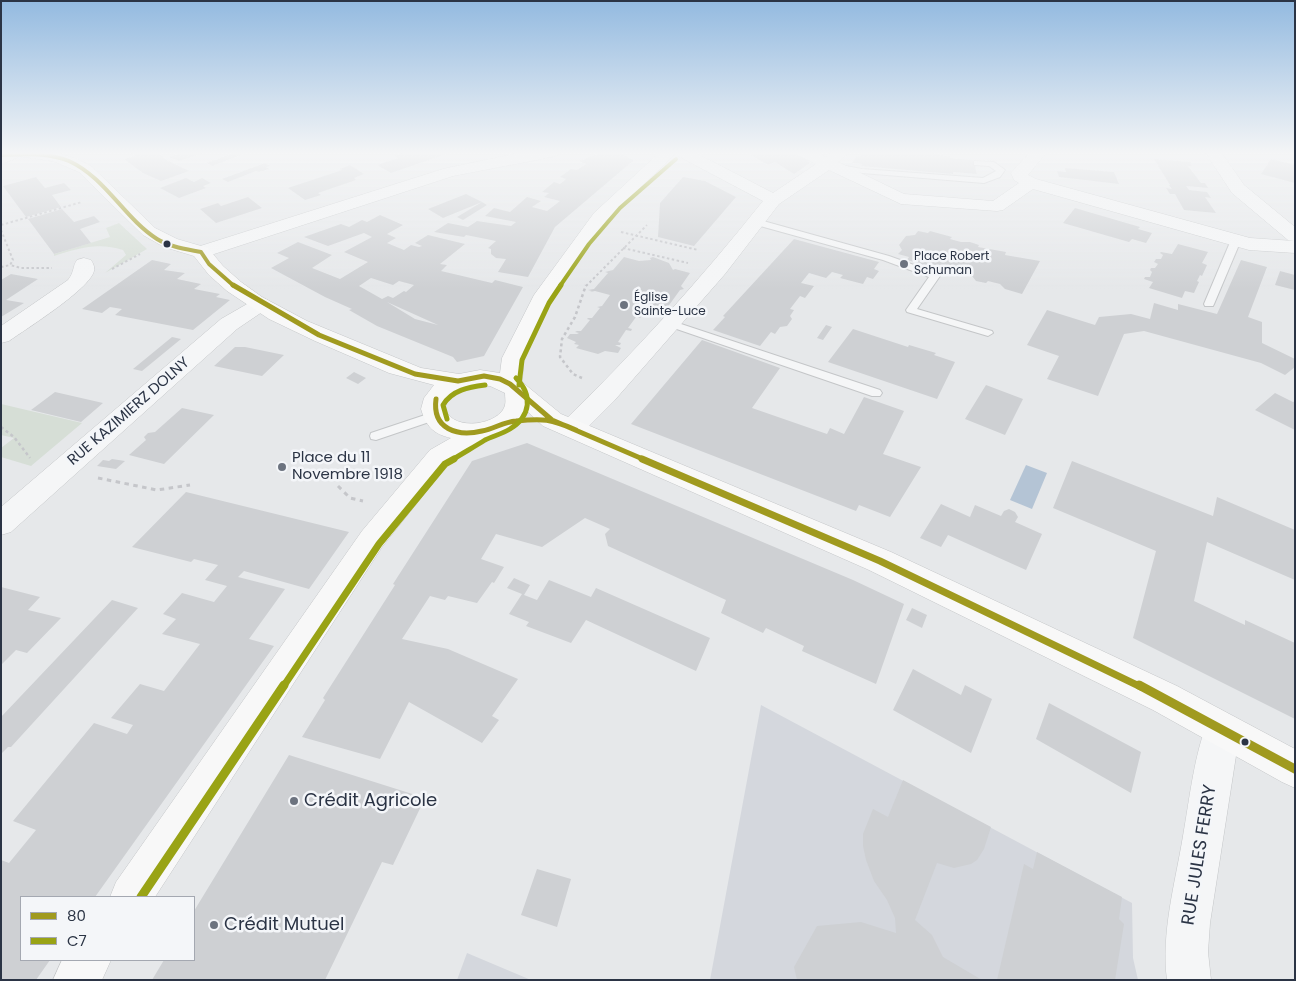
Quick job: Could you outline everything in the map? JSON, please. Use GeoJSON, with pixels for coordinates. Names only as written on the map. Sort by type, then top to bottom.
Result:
{"type":"FeatureCollection","features":[{"type":"Feature","properties":{"kind":"street"},"geometry":{"type":"LineString","coordinates":[[114,198],[136,222],[158,239],[178,248],[201,252],[369,198]]}},
{"type":"Feature","properties":{"kind":"street"},"geometry":{"type":"LineString","coordinates":[[132,896],[372,539],[438,457],[494,427],[518,408],[519,399],[513,387],[512,358],[541,299],[582,239],[600,217],[620,198]]}},
{"type":"Feature","properties":{"kind":"street"},"geometry":{"type":"LineString","coordinates":[[769,198],[773,200]]}},
{"type":"Feature","properties":{"kind":"street"},"geometry":{"type":"LineString","coordinates":[[415,374],[436,412],[448,428],[459,432],[494,427],[562,424],[608,391],[723,263],[776,198]]}},
{"type":"Feature","properties":{"kind":"street"},"geometry":{"type":"LineString","coordinates":[[898,198],[930,202],[997,206],[1009,198]]}},
{"type":"Feature","properties":{"kind":"street"},"geometry":{"type":"LineString","coordinates":[[1083,198],[1249,244],[1295,248]]}},
{"type":"Feature","properties":{"kind":"street"},"geometry":{"type":"LineString","coordinates":[[1250,198],[1295,236]]}},
{"type":"Feature","properties":{"kind":"street"},"geometry":{"type":"LineString","coordinates":[[201,252],[209,264],[224,279],[261,304],[319,335],[415,374],[458,382]]}},
{"type":"Feature","properties":{"kind":"street"},"geometry":{"type":"LineString","coordinates":[[1,336],[75,284],[84,272],[84,264]]}},
{"type":"Feature","properties":{"kind":"street","name":"RUE KAZIMIERZ DOLNY"},"geometry":{"type":"LineString","coordinates":[[1,524],[229,324],[261,304]]}},
{"type":"Feature","properties":{"kind":"street"},"geometry":{"type":"LineString","coordinates":[[438,457],[436,412],[446,388],[458,382],[484,376],[512,358]]}},
{"type":"Feature","properties":{"kind":"street"},"geometry":{"type":"LineString","coordinates":[[484,376],[500,379],[562,424],[880,561],[1165,698],[1295,770]]}},
{"type":"Feature","properties":{"kind":"street","name":"RUE JULES FERRY"},"geometry":{"type":"LineString","coordinates":[[1189,980],[1186,964],[1190,914],[1212,775],[1222,730]]}},
{"type":"Feature","properties":{"kind":"street"},"geometry":{"type":"LineString","coordinates":[[76,980],[88,961]]}},
{"type":"Feature","properties":{"kind":"lane"},"geometry":{"type":"LineString","coordinates":[[756,222],[886,258],[935,276],[911,310],[988,333]]}},
{"type":"Feature","properties":{"kind":"lane"},"geometry":{"type":"LineString","coordinates":[[1209,304],[1236,240]]}},
{"type":"Feature","properties":{"kind":"lane"},"geometry":{"type":"LineString","coordinates":[[669,323],[876,393]]}},
{"type":"Feature","properties":{"kind":"lane"},"geometry":{"type":"LineString","coordinates":[[376,436],[436,412]]}},
{"type":"Feature","properties":{"kind":"path"},"geometry":{"type":"LineString","coordinates":[[1,225],[97,198]]}},
{"type":"Feature","properties":{"kind":"path"},"geometry":{"type":"LineString","coordinates":[[608,391],[573,374],[560,357],[562,339],[575,317],[587,283],[647,225]]}},
{"type":"Feature","properties":{"kind":"path"},"geometry":{"type":"LineString","coordinates":[[1,230],[14,260],[10,265]]}},
{"type":"Feature","properties":{"kind":"path"},"geometry":{"type":"LineString","coordinates":[[624,233],[723,263]]}},
{"type":"Feature","properties":{"kind":"path"},"geometry":{"type":"LineString","coordinates":[[623,248],[723,263]]}},
{"type":"Feature","properties":{"kind":"path"},"geometry":{"type":"LineString","coordinates":[[1,267],[10,265],[21,268],[44,269],[84,264]]}},
{"type":"Feature","properties":{"kind":"path"},"geometry":{"type":"LineString","coordinates":[[1,427],[12,432],[21,449],[37,462]]}},
{"type":"Feature","properties":{"kind":"path"},"geometry":{"type":"LineString","coordinates":[[92,477],[157,490],[190,486]]}},
{"type":"Feature","properties":{"kind":"shaded area"},"geometry":{"type":"Polygon","coordinates":[[[119,223],[147,249],[105,273],[126,255],[123,250],[97,246],[80,248],[54,256],[54,254],[110,237],[106,228],[119,223]]]}},
{"type":"Feature","properties":{"kind":"shaded area"},"geometry":{"type":"Polygon","coordinates":[[[1,404],[82,423],[31,466],[1,457],[1,448],[14,438],[1,435],[1,404]]]}},
{"type":"Feature","properties":{"kind":"shaded area"},"geometry":{"type":"Polygon","coordinates":[[[761,705],[1132,903],[1133,958],[1138,980],[710,980],[761,705]]]}},
{"type":"Feature","properties":{"kind":"shaded area"},"geometry":{"type":"Polygon","coordinates":[[[467,953],[531,980],[457,980],[467,953]]]}},
{"type":"Feature","properties":{"kind":"water"},"geometry":{"type":"Polygon","coordinates":[[[1026,465],[1047,473],[1032,509],[1010,500],[1026,465]]]}},
{"type":"Feature","properties":{"kind":"building"},"geometry":{"type":"Polygon","coordinates":[[[12,198],[54,198],[61,207],[26,217],[12,198]]]}},
{"type":"Feature","properties":{"kind":"building"},"geometry":{"type":"Polygon","coordinates":[[[249,198],[262,208],[216,223],[200,209],[218,203],[221,206],[249,198]]]}},
{"type":"Feature","properties":{"kind":"building"},"geometry":{"type":"Polygon","coordinates":[[[456,198],[474,198],[482,202],[443,218],[428,209],[456,198]]]}},
{"type":"Feature","properties":{"kind":"building"},"geometry":{"type":"Polygon","coordinates":[[[526,198],[541,201],[532,207],[547,211],[560,201],[547,198],[589,198],[555,227],[528,277],[498,272],[506,259],[496,258],[491,254],[491,249],[488,248],[496,241],[466,235],[464,237],[434,232],[448,223],[468,227],[477,221],[511,226],[516,222],[485,216],[494,208],[510,212],[526,198]]]}},
{"type":"Feature","properties":{"kind":"building"},"geometry":{"type":"Polygon","coordinates":[[[665,198],[735,198],[694,246],[658,237],[660,203],[665,198]]]}},
{"type":"Feature","properties":{"kind":"building"},"geometry":{"type":"Polygon","coordinates":[[[1177,198],[1206,198],[1216,213],[1184,210],[1177,198]]]}},
{"type":"Feature","properties":{"kind":"building"},"geometry":{"type":"Polygon","coordinates":[[[482,202],[487,205],[463,220],[457,217],[482,202]]]}},
{"type":"Feature","properties":{"kind":"building"},"geometry":{"type":"Polygon","coordinates":[[[1075,208],[1140,227],[1138,229],[1152,233],[1146,243],[1132,239],[1129,242],[1063,223],[1075,208]]]}},
{"type":"Feature","properties":{"kind":"building"},"geometry":{"type":"Polygon","coordinates":[[[62,209],[74,222],[94,216],[100,222],[80,229],[91,243],[54,254],[28,219],[62,209]]]}},
{"type":"Feature","properties":{"kind":"building"},"geometry":{"type":"Polygon","coordinates":[[[380,215],[403,225],[387,234],[396,238],[387,243],[404,250],[411,245],[422,246],[415,243],[428,235],[465,244],[440,264],[447,265],[441,271],[492,283],[495,280],[523,287],[484,356],[457,362],[453,357],[377,326],[349,310],[352,309],[271,268],[289,258],[277,253],[298,242],[332,255],[312,268],[340,279],[368,262],[344,252],[372,237],[364,233],[328,246],[304,237],[341,224],[349,227],[362,220],[367,222],[380,215]],[[371,278],[359,286],[382,299],[388,296],[393,298],[404,291],[406,292],[414,285],[399,281],[393,285],[371,278]],[[387,302],[415,319],[438,325],[387,302]]]}},
{"type":"Feature","properties":{"kind":"building"},"geometry":{"type":"Polygon","coordinates":[[[918,231],[928,233],[930,231],[952,237],[950,239],[979,245],[978,247],[1006,252],[1005,255],[1040,261],[1022,294],[1005,289],[1000,284],[976,281],[972,276],[959,272],[957,275],[948,272],[950,269],[907,260],[909,257],[898,254],[902,250],[899,245],[906,236],[915,235],[918,231]]]}},
{"type":"Feature","properties":{"kind":"building"},"geometry":{"type":"Polygon","coordinates":[[[794,239],[879,262],[874,269],[879,271],[873,279],[867,277],[863,284],[840,278],[843,275],[832,272],[826,278],[809,273],[801,283],[814,286],[805,298],[800,296],[790,309],[794,310],[790,316],[792,319],[787,326],[780,327],[775,334],[771,332],[760,346],[713,330],[725,317],[723,316],[794,239]]]}},
{"type":"Feature","properties":{"kind":"building"},"geometry":{"type":"Polygon","coordinates":[[[1178,244],[1208,252],[1202,263],[1207,265],[1202,276],[1200,275],[1197,281],[1199,282],[1194,293],[1185,291],[1182,298],[1149,288],[1153,282],[1144,279],[1145,277],[1150,277],[1151,268],[1155,268],[1158,264],[1154,262],[1156,259],[1161,259],[1163,255],[1160,253],[1172,254],[1178,244]]]}},
{"type":"Feature","properties":{"kind":"building","name":"Église Sainte-Luce"},"geometry":{"type":"Polygon","coordinates":[[[624,257],[639,261],[651,260],[650,258],[653,257],[669,263],[673,270],[690,273],[681,286],[684,289],[680,290],[667,308],[670,308],[669,310],[664,311],[661,310],[662,308],[647,304],[639,315],[642,316],[640,318],[636,317],[628,328],[632,329],[631,331],[626,330],[618,342],[621,343],[620,345],[615,345],[621,348],[618,353],[605,351],[598,354],[576,348],[579,345],[574,344],[576,342],[567,338],[570,334],[577,334],[579,333],[575,332],[581,331],[590,320],[587,319],[592,318],[600,308],[597,307],[602,306],[610,295],[595,291],[590,292],[592,291],[588,290],[594,289],[608,273],[605,272],[613,270],[624,257]]]}},
{"type":"Feature","properties":{"kind":"building"},"geometry":{"type":"Polygon","coordinates":[[[152,260],[171,264],[164,270],[185,273],[177,279],[201,284],[194,289],[220,294],[216,297],[230,300],[193,330],[115,315],[122,309],[110,307],[102,313],[82,309],[152,260]]]}},
{"type":"Feature","properties":{"kind":"building"},"geometry":{"type":"Polygon","coordinates":[[[1241,260],[1267,267],[1248,317],[1262,322],[1262,343],[1295,359],[1295,367],[1285,375],[1261,363],[1144,331],[1124,334],[1098,396],[1047,379],[1059,356],[1027,345],[1047,310],[1095,325],[1099,317],[1131,314],[1150,319],[1154,303],[1178,310],[1178,304],[1217,314],[1241,260]]]}},
{"type":"Feature","properties":{"kind":"building"},"geometry":{"type":"Polygon","coordinates":[[[1280,271],[1295,275],[1295,290],[1275,285],[1280,271]]]}},
{"type":"Feature","properties":{"kind":"building"},"geometry":{"type":"Polygon","coordinates":[[[11,274],[38,279],[6,300],[24,303],[1,317],[1,280],[11,274]]]}},
{"type":"Feature","properties":{"kind":"building"},"geometry":{"type":"Polygon","coordinates":[[[826,325],[832,327],[823,340],[817,338],[826,325]]]}},
{"type":"Feature","properties":{"kind":"building"},"geometry":{"type":"Polygon","coordinates":[[[853,329],[908,347],[909,345],[936,353],[934,355],[955,362],[937,399],[828,362],[853,329]]]}},
{"type":"Feature","properties":{"kind":"building"},"geometry":{"type":"Polygon","coordinates":[[[172,337],[181,339],[142,371],[133,369],[172,337]]]}},
{"type":"Feature","properties":{"kind":"building"},"geometry":{"type":"Polygon","coordinates":[[[702,340],[780,368],[752,408],[827,434],[830,428],[844,434],[864,397],[904,411],[883,454],[921,467],[890,517],[859,505],[856,511],[631,424],[702,340]]]}},
{"type":"Feature","properties":{"kind":"building"},"geometry":{"type":"Polygon","coordinates":[[[235,347],[245,347],[284,355],[262,376],[214,366],[235,347]]]}},
{"type":"Feature","properties":{"kind":"building"},"geometry":{"type":"Polygon","coordinates":[[[354,372],[366,378],[358,384],[346,378],[354,372]]]}},
{"type":"Feature","properties":{"kind":"building"},"geometry":{"type":"Polygon","coordinates":[[[986,385],[1023,399],[1005,435],[965,419],[986,385]]]}},
{"type":"Feature","properties":{"kind":"building"},"geometry":{"type":"Polygon","coordinates":[[[55,392],[103,403],[81,422],[31,410],[55,392]]]}},
{"type":"Feature","properties":{"kind":"building"},"geometry":{"type":"Polygon","coordinates":[[[1275,393],[1293,402],[1295,401],[1295,430],[1255,410],[1275,393]]]}},
{"type":"Feature","properties":{"kind":"building"},"geometry":{"type":"Polygon","coordinates":[[[182,408],[214,415],[164,464],[129,455],[146,440],[144,437],[148,433],[155,432],[182,408]]]}},
{"type":"Feature","properties":{"kind":"building"},"geometry":{"type":"Polygon","coordinates":[[[527,443],[853,580],[904,604],[876,684],[802,651],[804,646],[766,628],[763,633],[721,613],[726,600],[608,546],[605,534],[610,529],[585,518],[542,547],[496,534],[481,559],[504,567],[494,583],[492,582],[477,603],[448,596],[445,600],[430,596],[402,639],[448,649],[518,679],[492,716],[499,720],[482,743],[409,702],[380,759],[302,737],[325,700],[323,698],[395,585],[393,584],[472,461],[527,443]]]}},
{"type":"Feature","properties":{"kind":"building"},"geometry":{"type":"Polygon","coordinates":[[[112,459],[125,461],[116,469],[97,466],[103,460],[109,461],[112,459]]]}},
{"type":"Feature","properties":{"kind":"building"},"geometry":{"type":"Polygon","coordinates":[[[1072,461],[1213,516],[1217,497],[1295,530],[1295,580],[1207,542],[1194,601],[1245,625],[1245,620],[1295,643],[1295,719],[1133,638],[1156,551],[1053,508],[1072,461]]]}},
{"type":"Feature","properties":{"kind":"building"},"geometry":{"type":"Polygon","coordinates":[[[186,492],[349,532],[309,589],[244,571],[238,577],[285,589],[249,639],[274,646],[96,896],[20,896],[20,961],[49,961],[36,980],[1,980],[1,860],[9,863],[36,830],[13,821],[94,723],[127,734],[133,725],[111,718],[140,684],[164,691],[200,644],[162,634],[176,619],[163,614],[182,593],[214,602],[227,586],[205,580],[218,565],[194,559],[191,562],[132,547],[186,492]]]}},
{"type":"Feature","properties":{"kind":"building"},"geometry":{"type":"Polygon","coordinates":[[[941,504],[970,517],[975,505],[1001,516],[1004,511],[1009,509],[1015,512],[1018,517],[1015,522],[1042,534],[1026,570],[948,535],[941,547],[920,538],[941,504]]]}},
{"type":"Feature","properties":{"kind":"building"},"geometry":{"type":"Polygon","coordinates":[[[514,578],[530,585],[524,595],[537,600],[549,580],[591,597],[596,588],[710,638],[696,671],[586,620],[571,643],[526,626],[529,622],[509,614],[522,594],[507,588],[514,578]]]}},
{"type":"Feature","properties":{"kind":"building"},"geometry":{"type":"Polygon","coordinates":[[[1,587],[40,597],[28,610],[61,618],[27,653],[16,650],[1,665],[1,587]]]}},
{"type":"Feature","properties":{"kind":"building"},"geometry":{"type":"Polygon","coordinates":[[[112,600],[138,608],[11,747],[8,747],[1,754],[1,717],[112,600]]]}},
{"type":"Feature","properties":{"kind":"building"},"geometry":{"type":"Polygon","coordinates":[[[912,608],[927,615],[922,628],[906,620],[912,608]]]}},
{"type":"Feature","properties":{"kind":"building"},"geometry":{"type":"Polygon","coordinates":[[[913,669],[961,695],[965,685],[992,699],[971,753],[893,710],[913,669]]]}},
{"type":"Feature","properties":{"kind":"building"},"geometry":{"type":"Polygon","coordinates":[[[1049,703],[1141,752],[1131,793],[1036,739],[1049,703]]]}},
{"type":"Feature","properties":{"kind":"building"},"geometry":{"type":"Polygon","coordinates":[[[289,755],[425,798],[393,865],[382,862],[325,980],[152,980],[163,961],[195,961],[195,909],[289,755]]]}},
{"type":"Feature","properties":{"kind":"building"},"geometry":{"type":"Polygon","coordinates":[[[903,780],[991,827],[984,849],[977,860],[971,864],[954,868],[937,863],[915,920],[932,935],[943,957],[982,980],[797,980],[794,967],[817,926],[861,922],[896,933],[895,918],[887,900],[874,881],[866,860],[863,834],[873,809],[888,817],[903,780]]]}},
{"type":"Feature","properties":{"kind":"building"},"geometry":{"type":"Polygon","coordinates":[[[1037,852],[1122,897],[1119,919],[1124,924],[1115,980],[997,980],[1024,864],[1033,869],[1037,852]]]}},
{"type":"Feature","properties":{"kind":"building"},"geometry":{"type":"Polygon","coordinates":[[[537,869],[571,879],[557,927],[521,915],[537,869]]]}},
{"type":"Feature","properties":{"kind":"transit line","name":"80"},"geometry":{"type":"LineString","coordinates":[[115,198],[145,230],[157,239],[173,246],[201,252],[209,264],[236,288],[319,335],[415,374],[458,381],[484,376],[500,379],[510,384],[552,420],[880,561],[1165,698],[1295,769]]}},
{"type":"Feature","properties":{"kind":"transit line","name":"C7"},"geometry":{"type":"LineString","coordinates":[[519,385],[522,360],[549,303],[589,244],[620,208],[632,198]]}},
{"type":"Feature","properties":{"kind":"transit line","name":"C7"},"geometry":{"type":"LineString","coordinates":[[142,896],[379,544],[445,464],[487,439],[509,430],[520,421],[526,411],[528,398],[525,387],[516,378]]}},
{"type":"Feature","properties":{"kind":"transit line","name":"C7"},"geometry":{"type":"LineString","coordinates":[[447,419],[443,405],[450,396],[467,388],[485,385]]}},
{"type":"Feature","properties":{"kind":"transit line","name":"80"},"geometry":{"type":"LineString","coordinates":[[436,399],[434,409],[436,418],[441,424],[448,429],[465,433],[487,430],[505,422],[535,420],[554,421],[576,430]]}},
{"type":"Feature","properties":{"kind":"place","name":"Place Robert Schuman"},"geometry":{"type":"Point","coordinates":[904,264]}},
{"type":"Feature","properties":{"kind":"place","name":"Église Sainte-Luce"},"geometry":{"type":"Point","coordinates":[624,305]}},
{"type":"Feature","properties":{"kind":"place","name":"Place du 11 Novembre 1918"},"geometry":{"type":"Point","coordinates":[282,467]}},
{"type":"Feature","properties":{"kind":"place","name":"Crédit Agricole"},"geometry":{"type":"Point","coordinates":[294,801]}},
{"type":"Feature","properties":{"kind":"place","name":"Crédit Mutuel"},"geometry":{"type":"Point","coordinates":[214,925]}}]}
